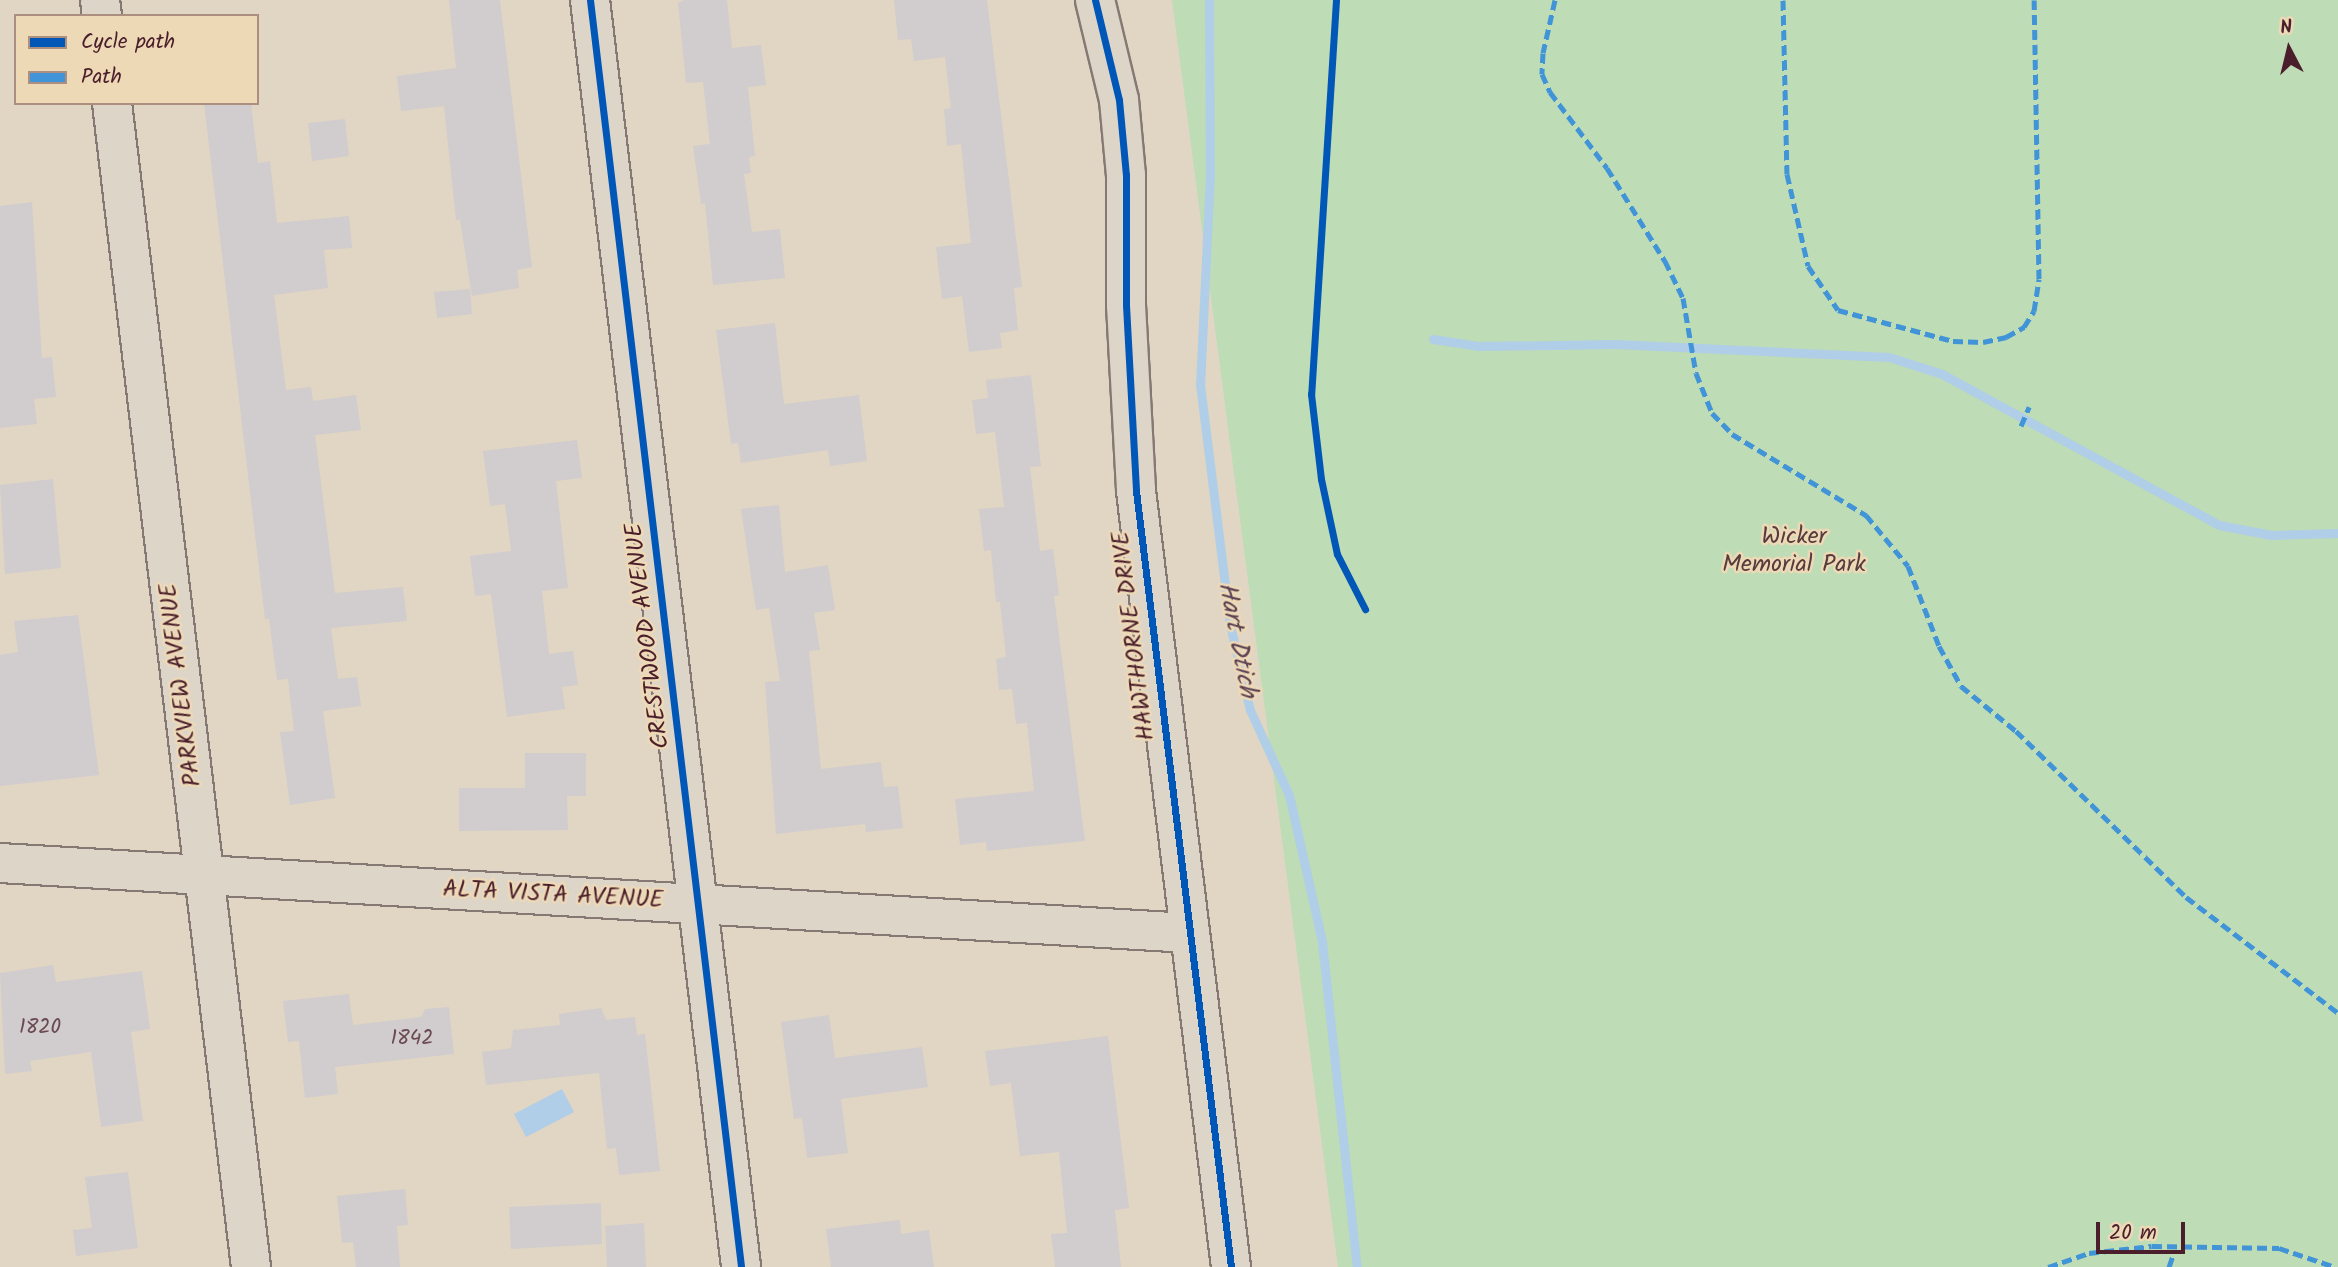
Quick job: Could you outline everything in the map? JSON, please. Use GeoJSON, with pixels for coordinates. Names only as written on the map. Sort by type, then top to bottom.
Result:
{"type":"FeatureCollection","features":[{"type":"Feature","properties":{"kind":"street","name":"CRESTWOOD AVENUE"},"geometry":{"type":"LineString","coordinates":[[590,0],[741,1267]]}},
{"type":"Feature","properties":{"kind":"street","name":"HAWTHORNE DRIVE"},"geometry":{"type":"LineString","coordinates":[[1095,0],[1119,100],[1126,174],[1126,305],[1136,491],[1231,1267]]}},
{"type":"Feature","properties":{"kind":"street","name":"PARKVIEW AVENUE"},"geometry":{"type":"LineString","coordinates":[[113,105],[251,1267]]}},
{"type":"Feature","properties":{"kind":"street","name":"ALTA VISTA AVENUE"},"geometry":{"type":"LineString","coordinates":[[0,863],[1190,933]]}},
{"type":"Feature","properties":{"kind":"green space","name":"Wicker Memorial Park"},"geometry":{"type":"Polygon","coordinates":[[[1172,0],[2338,0],[2338,1267],[1338,1267],[1172,0]]]}},
{"type":"Feature","properties":{"kind":"water"},"geometry":{"type":"Polygon","coordinates":[[[562,1089],[574,1112],[526,1137],[514,1114],[562,1089]]]}},
{"type":"Feature","properties":{"kind":"building"},"geometry":{"type":"Polygon","coordinates":[[[449,0],[500,0],[532,267],[517,270],[519,288],[472,296],[460,220],[456,220],[444,106],[401,111],[397,76],[456,68],[449,0]]]}},
{"type":"Feature","properties":{"kind":"building"},"geometry":{"type":"Polygon","coordinates":[[[684,0],[727,0],[732,48],[761,45],[766,85],[748,87],[755,156],[749,157],[751,173],[744,174],[752,232],[780,229],[785,278],[713,285],[705,203],[701,204],[693,146],[710,144],[703,82],[686,83],[678,3],[684,0]]]}},
{"type":"Feature","properties":{"kind":"building"},"geometry":{"type":"Polygon","coordinates":[[[894,0],[987,0],[1022,287],[1014,288],[1018,330],[1000,333],[1002,348],[969,352],[962,296],[942,299],[936,247],[971,243],[961,144],[947,146],[944,109],[951,108],[945,57],[914,61],[911,39],[898,40],[894,0]]]}},
{"type":"Feature","properties":{"kind":"building"},"geometry":{"type":"Polygon","coordinates":[[[204,105],[251,105],[258,163],[270,161],[277,223],[349,216],[352,248],[324,250],[328,288],[274,295],[286,390],[311,387],[313,401],[356,395],[361,430],[315,435],[335,593],[403,587],[407,621],[331,628],[338,679],[357,677],[361,706],[323,711],[335,798],[290,805],[280,732],[294,731],[288,679],[277,680],[269,619],[265,619],[204,105]]]}},
{"type":"Feature","properties":{"kind":"building"},"geometry":{"type":"Polygon","coordinates":[[[345,119],[349,156],[312,161],[308,123],[345,119]]]}},
{"type":"Feature","properties":{"kind":"building"},"geometry":{"type":"Polygon","coordinates":[[[32,202],[42,358],[52,357],[56,397],[34,399],[37,424],[0,428],[0,206],[32,202]]]}},
{"type":"Feature","properties":{"kind":"building"},"geometry":{"type":"Polygon","coordinates":[[[470,289],[472,314],[437,318],[434,292],[470,289]]]}},
{"type":"Feature","properties":{"kind":"building"},"geometry":{"type":"Polygon","coordinates":[[[775,323],[784,404],[859,395],[867,461],[830,466],[828,450],[741,463],[738,443],[731,444],[716,330],[775,323]]]}},
{"type":"Feature","properties":{"kind":"building"},"geometry":{"type":"Polygon","coordinates":[[[1031,375],[1041,466],[1030,467],[1040,551],[1053,549],[1059,595],[1054,596],[1085,841],[987,851],[986,842],[960,845],[955,799],[1034,791],[1027,723],[1016,724],[1012,689],[999,690],[996,659],[1006,657],[1000,602],[996,602],[991,550],[984,551],[979,509],[1004,507],[995,432],[976,434],[972,400],[988,398],[986,380],[1031,375]]]}},
{"type":"Feature","properties":{"kind":"building"},"geometry":{"type":"Polygon","coordinates":[[[577,440],[582,478],[556,481],[568,588],[542,591],[549,654],[573,651],[578,685],[562,687],[565,709],[507,717],[491,594],[475,596],[470,556],[511,551],[505,504],[490,506],[483,451],[577,440]]]}},
{"type":"Feature","properties":{"kind":"building"},"geometry":{"type":"Polygon","coordinates":[[[53,479],[61,568],[5,574],[0,485],[53,479]]]}},
{"type":"Feature","properties":{"kind":"building"},"geometry":{"type":"Polygon","coordinates":[[[779,505],[785,572],[828,565],[835,610],[814,613],[820,650],[809,651],[821,769],[881,762],[884,787],[898,786],[903,828],[866,832],[865,824],[776,834],[765,682],[780,681],[769,608],[756,610],[741,509],[779,505]]]}},
{"type":"Feature","properties":{"kind":"building"},"geometry":{"type":"Polygon","coordinates":[[[78,615],[99,775],[0,786],[0,655],[18,652],[14,621],[78,615]]]}},
{"type":"Feature","properties":{"kind":"building"},"geometry":{"type":"Polygon","coordinates":[[[525,753],[586,753],[586,796],[567,796],[568,830],[459,831],[459,788],[525,788],[525,753]]]}},
{"type":"Feature","properties":{"kind":"building"},"geometry":{"type":"Polygon","coordinates":[[[53,965],[56,982],[142,971],[150,1029],[131,1032],[143,1121],[101,1127],[91,1052],[30,1061],[32,1071],[5,1074],[0,973],[53,965]]]}},
{"type":"Feature","properties":{"kind":"building"},"geometry":{"type":"Polygon","coordinates":[[[349,994],[353,1025],[421,1017],[425,1009],[449,1007],[454,1054],[335,1067],[338,1094],[305,1098],[299,1041],[288,1042],[283,1001],[349,994]]]}},
{"type":"Feature","properties":{"kind":"building"},"geometry":{"type":"Polygon","coordinates":[[[601,1008],[606,1020],[635,1017],[637,1035],[645,1034],[660,1171],[619,1175],[616,1148],[607,1149],[599,1073],[486,1085],[482,1052],[511,1048],[513,1030],[560,1025],[559,1014],[601,1008]]]}},
{"type":"Feature","properties":{"kind":"building"},"geometry":{"type":"Polygon","coordinates":[[[829,1015],[835,1058],[922,1047],[928,1087],[841,1099],[848,1153],[807,1158],[802,1118],[794,1119],[781,1022],[829,1015]]]}},
{"type":"Feature","properties":{"kind":"building"},"geometry":{"type":"Polygon","coordinates":[[[1108,1036],[1129,1208],[1115,1210],[1121,1267],[1055,1267],[1051,1234],[1067,1233],[1059,1152],[1020,1156],[1011,1083],[990,1086],[985,1051],[1108,1036]]]}},
{"type":"Feature","properties":{"kind":"building"},"geometry":{"type":"Polygon","coordinates":[[[128,1172],[138,1248],[76,1256],[73,1230],[92,1228],[85,1177],[128,1172]]]}},
{"type":"Feature","properties":{"kind":"building"},"geometry":{"type":"Polygon","coordinates":[[[405,1189],[408,1225],[397,1226],[400,1267],[356,1267],[353,1242],[342,1243],[337,1196],[405,1189]]]}},
{"type":"Feature","properties":{"kind":"building"},"geometry":{"type":"Polygon","coordinates":[[[601,1203],[602,1244],[511,1249],[509,1207],[601,1203]]]}},
{"type":"Feature","properties":{"kind":"building"},"geometry":{"type":"Polygon","coordinates":[[[900,1220],[901,1234],[929,1230],[934,1267],[831,1267],[826,1229],[900,1220]]]}},
{"type":"Feature","properties":{"kind":"building"},"geometry":{"type":"Polygon","coordinates":[[[644,1223],[646,1267],[607,1267],[605,1226],[644,1223]]]}},
{"type":"Feature","properties":{"kind":"waterway","name":"Hart Dtich"},"geometry":{"type":"LineString","coordinates":[[1209,0],[1210,174],[1200,384],[1230,625],[1250,710],[1289,795],[1322,942],[1357,1267]]}},
{"type":"Feature","properties":{"kind":"waterway"},"geometry":{"type":"LineString","coordinates":[[1433,339],[1479,346],[1615,344],[1889,357],[1942,374],[2219,525],[2271,535],[2338,533]]}},
{"type":"Feature","properties":{"kind":"marked path"},"geometry":{"type":"LineString","coordinates":[[1555,0],[1543,53],[1542,74],[1550,92],[1607,168],[1665,261],[1683,298],[1696,373],[1712,413],[1732,434],[1866,515],[1908,566],[1939,646],[1961,686],[2016,731],[2186,897],[2338,1013]]}},
{"type":"Feature","properties":{"kind":"marked path"},"geometry":{"type":"LineString","coordinates":[[1783,0],[1787,174],[1808,266],[1838,310],[1953,341],[1983,342],[2006,337],[2024,327],[2034,311],[2039,279],[2034,0]]}},
{"type":"Feature","properties":{"kind":"marked path"},"geometry":{"type":"LineString","coordinates":[[2021,426],[2029,407]]}},
{"type":"Feature","properties":{"kind":"marked path"},"geometry":{"type":"LineString","coordinates":[[2048,1267],[2089,1253],[2152,1246],[2279,1248],[2335,1267]]}},
{"type":"Feature","properties":{"kind":"marked path"},"geometry":{"type":"LineString","coordinates":[[2169,1267],[2175,1250]]}},
{"type":"Feature","properties":{"kind":"cycle path"},"geometry":{"type":"LineString","coordinates":[[590,0],[741,1267]]}},
{"type":"Feature","properties":{"kind":"cycle path"},"geometry":{"type":"LineString","coordinates":[[1095,0],[1119,100],[1126,175],[1126,305],[1136,491],[1231,1267]]}},
{"type":"Feature","properties":{"kind":"cycle path"},"geometry":{"type":"LineString","coordinates":[[1336,0],[1311,394],[1321,479],[1337,554],[1365,609]]}}]}
